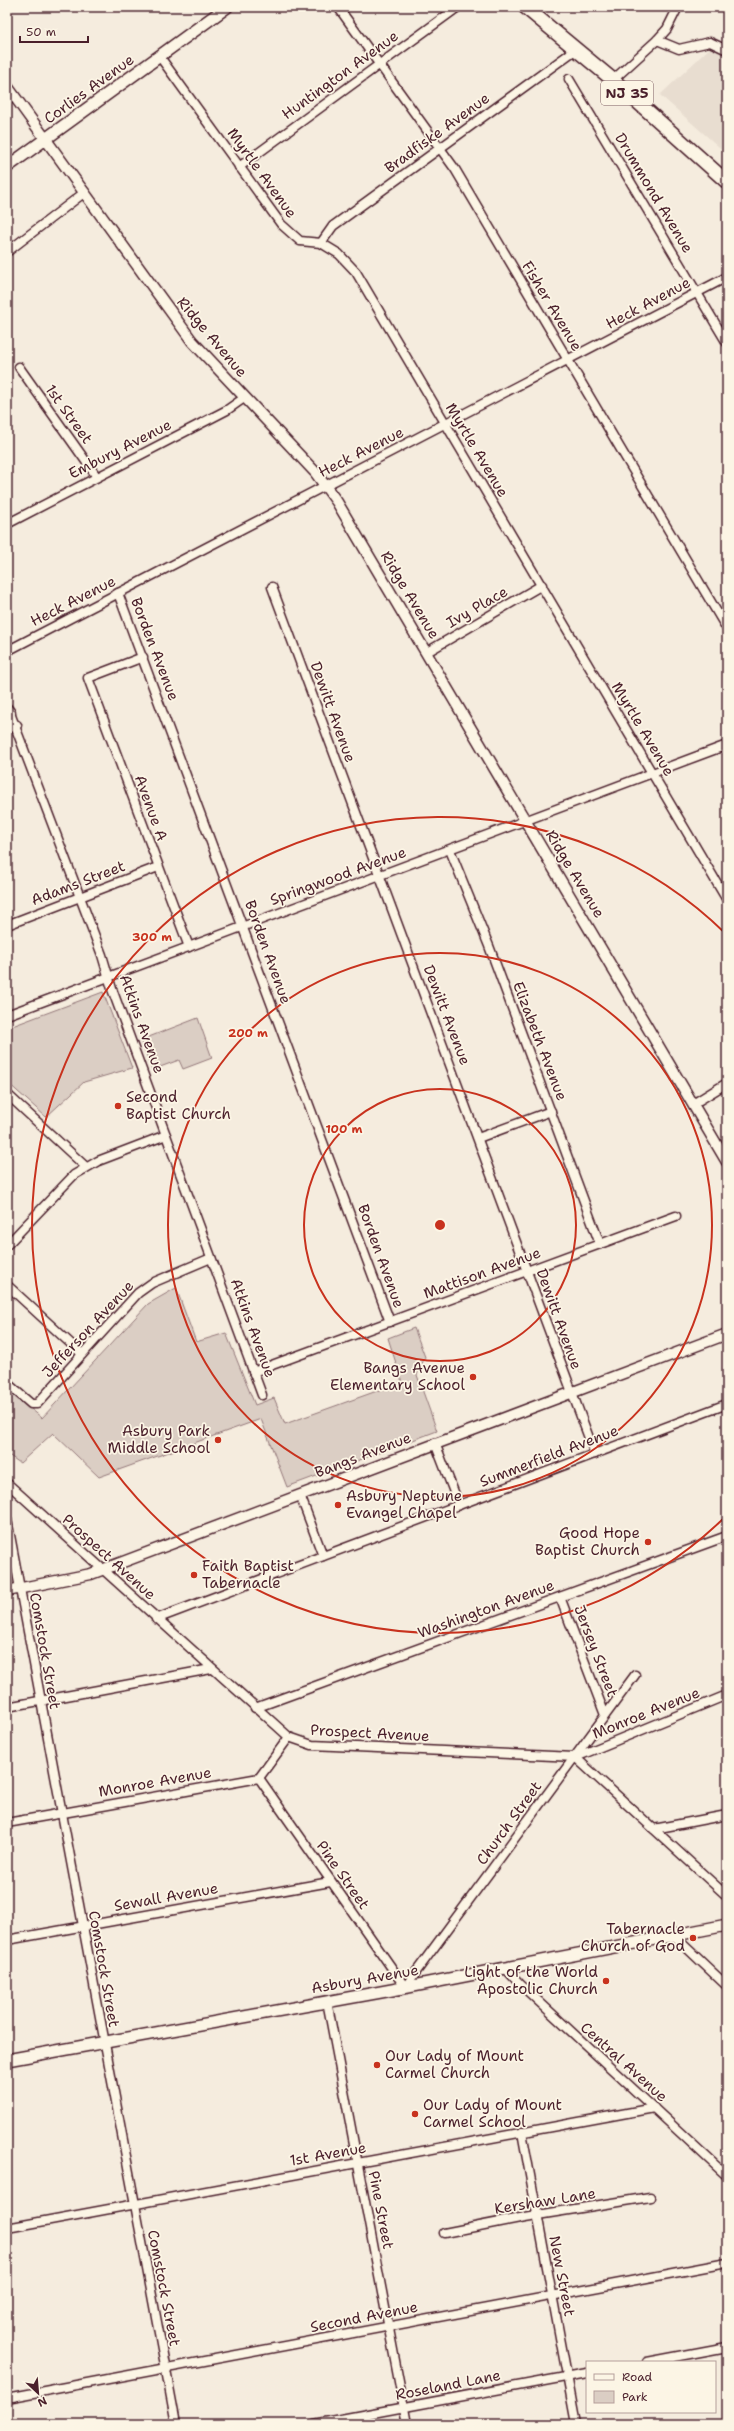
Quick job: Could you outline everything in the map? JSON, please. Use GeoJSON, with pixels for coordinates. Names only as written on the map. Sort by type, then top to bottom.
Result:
{"type":"FeatureCollection","features":[{"type":"Feature","properties":{"kind":"main road","name":"Corlies Avenue"},"geometry":{"type":"LineString","coordinates":[[7,167],[227,7]]}},
{"type":"Feature","properties":{"kind":"main road","name":"NJ 35"},"geometry":{"type":"LineString","coordinates":[[525,7],[613,80],[727,182]]}},
{"type":"Feature","properties":{"kind":"main road","name":"Asbury Avenue"},"geometry":{"type":"LineString","coordinates":[[7,2060],[405,1987],[672,1934],[727,1925]]}},
{"type":"Feature","properties":{"kind":"street","name":"Fisher Avenue"},"geometry":{"type":"LineString","coordinates":[[338,7],[440,148],[568,360],[727,629]]}},
{"type":"Feature","properties":{"kind":"street","name":"Huntington Avenue"},"geometry":{"type":"LineString","coordinates":[[239,166],[458,7]]}},
{"type":"Feature","properties":{"kind":"street"},"geometry":{"type":"LineString","coordinates":[[613,80],[667,29],[678,7]]}},
{"type":"Feature","properties":{"kind":"street"},"geometry":{"type":"LineString","coordinates":[[656,40],[679,49],[710,42],[727,50]]}},
{"type":"Feature","properties":{"kind":"street","name":"Bradfiske Avenue"},"geometry":{"type":"LineString","coordinates":[[321,243],[334,226],[575,50]]}},
{"type":"Feature","properties":{"kind":"street","name":"Myrtle Avenue"},"geometry":{"type":"LineString","coordinates":[[160,57],[288,233],[300,241],[321,243],[339,254],[356,272],[727,900]]}},
{"type":"Feature","properties":{"kind":"street","name":"Drummond Avenue"},"geometry":{"type":"LineString","coordinates":[[569,79],[727,343]]}},
{"type":"Feature","properties":{"kind":"street","name":"Ridge Avenue"},"geometry":{"type":"LineString","coordinates":[[7,86],[192,341],[315,472],[337,502],[727,1162]]}},
{"type":"Feature","properties":{"kind":"street"},"geometry":{"type":"LineString","coordinates":[[7,252],[85,192]]}},
{"type":"Feature","properties":{"kind":"street","name":"Heck Avenue"},"geometry":{"type":"LineString","coordinates":[[7,651],[727,278]]}},
{"type":"Feature","properties":{"kind":"street","name":"1st Street"},"geometry":{"type":"LineString","coordinates":[[19,368],[97,477]]}},
{"type":"Feature","properties":{"kind":"street","name":"Embury Avenue"},"geometry":{"type":"LineString","coordinates":[[7,524],[227,410],[244,398]]}},
{"type":"Feature","properties":{"kind":"street","name":"Ivy Place"},"geometry":{"type":"LineString","coordinates":[[427,652],[542,585]]}},
{"type":"Feature","properties":{"kind":"street","name":"Dewitt Avenue"},"geometry":{"type":"LineString","coordinates":[[272,587],[595,1454]]}},
{"type":"Feature","properties":{"kind":"street","name":"Borden Avenue"},"geometry":{"type":"LineString","coordinates":[[118,593],[244,926],[390,1322]]}},
{"type":"Feature","properties":{"kind":"street","name":"Avenue A"},"geometry":{"type":"LineString","coordinates":[[143,657],[88,678],[188,947]]}},
{"type":"Feature","properties":{"kind":"street","name":"Atkins Avenue"},"geometry":{"type":"LineString","coordinates":[[9,711],[17,725],[81,898],[262,1395]]}},
{"type":"Feature","properties":{"kind":"street"},"geometry":{"type":"LineString","coordinates":[[7,729],[17,725]]}},
{"type":"Feature","properties":{"kind":"street","name":"Springwood Avenue"},"geometry":{"type":"LineString","coordinates":[[7,1015],[727,745]]}},
{"type":"Feature","properties":{"kind":"street","name":"Elizabeth Avenue"},"geometry":{"type":"LineString","coordinates":[[450,850],[551,1111],[600,1244]]}},
{"type":"Feature","properties":{"kind":"street","name":"Adams Street"},"geometry":{"type":"LineString","coordinates":[[7,925],[81,898],[158,867]]}},
{"type":"Feature","properties":{"kind":"street"},"geometry":{"type":"LineString","coordinates":[[693,1104],[727,1083]]}},
{"type":"Feature","properties":{"kind":"street"},"geometry":{"type":"LineString","coordinates":[[7,1094],[86,1167]]}},
{"type":"Feature","properties":{"kind":"street"},"geometry":{"type":"LineString","coordinates":[[478,1138],[551,1111]]}},
{"type":"Feature","properties":{"kind":"street"},"geometry":{"type":"LineString","coordinates":[[7,1245],[62,1186],[86,1167],[166,1134]]}},
{"type":"Feature","properties":{"kind":"street","name":"Mattison Avenue"},"geometry":{"type":"LineString","coordinates":[[253,1372],[676,1216]]}},
{"type":"Feature","properties":{"kind":"street","name":"Jefferson Avenue"},"geometry":{"type":"LineString","coordinates":[[7,1383],[31,1404],[37,1404],[128,1303],[152,1283],[211,1258]]}},
{"type":"Feature","properties":{"kind":"street"},"geometry":{"type":"LineString","coordinates":[[7,1285],[82,1354]]}},
{"type":"Feature","properties":{"kind":"street","name":"Bangs Avenue"},"geometry":{"type":"LineString","coordinates":[[7,1591],[72,1579],[102,1570],[572,1391],[727,1334]]}},
{"type":"Feature","properties":{"kind":"street","name":"Summerfield Avenue"},"geometry":{"type":"LineString","coordinates":[[156,1618],[727,1404]]}},
{"type":"Feature","properties":{"kind":"street"},"geometry":{"type":"LineString","coordinates":[[435,1443],[459,1505]]}},
{"type":"Feature","properties":{"kind":"street","name":"Prospect Avenue"},"geometry":{"type":"LineString","coordinates":[[7,1486],[289,1738],[312,1745],[575,1757]]}},
{"type":"Feature","properties":{"kind":"street"},"geometry":{"type":"LineString","coordinates":[[300,1495],[323,1556]]}},
{"type":"Feature","properties":{"kind":"street","name":"Comstock Street"},"geometry":{"type":"LineString","coordinates":[[7,1519],[103,2042],[176,2424]]}},
{"type":"Feature","properties":{"kind":"street","name":"Washington Avenue"},"geometry":{"type":"LineString","coordinates":[[256,1708],[727,1536]]}},
{"type":"Feature","properties":{"kind":"street","name":"Jersey Street"},"geometry":{"type":"LineString","coordinates":[[560,1597],[605,1715]]}},
{"type":"Feature","properties":{"kind":"street"},"geometry":{"type":"LineString","coordinates":[[7,1707],[211,1669]]}},
{"type":"Feature","properties":{"kind":"street","name":"Church Street"},"geometry":{"type":"LineString","coordinates":[[405,1987],[635,1675]]}},
{"type":"Feature","properties":{"kind":"street","name":"Monroe Avenue"},"geometry":{"type":"LineString","coordinates":[[575,1757],[727,1695]]}},
{"type":"Feature","properties":{"kind":"street"},"geometry":{"type":"LineString","coordinates":[[260,1778],[289,1738]]}},
{"type":"Feature","properties":{"kind":"street"},"geometry":{"type":"LineString","coordinates":[[575,1757],[727,1896]]}},
{"type":"Feature","properties":{"kind":"street","name":"Monroe Avenue"},"geometry":{"type":"LineString","coordinates":[[7,1823],[260,1778]]}},
{"type":"Feature","properties":{"kind":"street","name":"Pine Street"},"geometry":{"type":"LineString","coordinates":[[260,1778],[330,1882],[405,1987]]}},
{"type":"Feature","properties":{"kind":"street"},"geometry":{"type":"LineString","coordinates":[[654,1829],[727,1815]]}},
{"type":"Feature","properties":{"kind":"street","name":"Sewall Avenue"},"geometry":{"type":"LineString","coordinates":[[7,1940],[330,1882]]}},
{"type":"Feature","properties":{"kind":"street"},"geometry":{"type":"LineString","coordinates":[[672,1934],[727,1986]]}},
{"type":"Feature","properties":{"kind":"street","name":"Central Avenue"},"geometry":{"type":"LineString","coordinates":[[504,1967],[597,2057],[727,2176]]}},
{"type":"Feature","properties":{"kind":"street","name":"Pine Street"},"geometry":{"type":"LineString","coordinates":[[327,2001],[407,2424]]}},
{"type":"Feature","properties":{"kind":"street","name":"1st Avenue"},"geometry":{"type":"LineString","coordinates":[[7,2228],[654,2108]]}},
{"type":"Feature","properties":{"kind":"street","name":"New Street"},"geometry":{"type":"LineString","coordinates":[[522,2132],[536,2217],[576,2424]]}},
{"type":"Feature","properties":{"kind":"street","name":"Kershaw Lane"},"geometry":{"type":"LineString","coordinates":[[444,2233],[525,2217],[536,2217],[650,2197]]}},
{"type":"Feature","properties":{"kind":"street","name":"Second Avenue"},"geometry":{"type":"LineString","coordinates":[[7,2398],[727,2263]]}},
{"type":"Feature","properties":{"kind":"street"},"geometry":{"type":"LineString","coordinates":[[652,2361],[727,2347]]}},
{"type":"Feature","properties":{"kind":"street","name":"Roseland Lane"},"geometry":{"type":"LineString","coordinates":[[314,2424],[586,2373]]}},
{"type":"Feature","properties":{"kind":"shaded area"},"geometry":{"type":"Polygon","coordinates":[[[714,44],[727,55],[727,154],[660,95],[714,44]]]}},
{"type":"Feature","properties":{"kind":"green space"},"geometry":{"type":"Polygon","coordinates":[[[103,992],[132,1068],[84,1082],[46,1117],[7,1082],[7,1028],[103,992]]]}},
{"type":"Feature","properties":{"kind":"green space"},"geometry":{"type":"Polygon","coordinates":[[[198,1018],[212,1058],[183,1069],[179,1060],[152,1070],[141,1040],[198,1018]]]}},
{"type":"Feature","properties":{"kind":"green space"},"geometry":{"type":"Polygon","coordinates":[[[176,1288],[196,1342],[226,1333],[255,1405],[274,1398],[285,1424],[402,1382],[388,1338],[414,1328],[425,1357],[417,1375],[437,1431],[287,1487],[261,1419],[99,1477],[53,1433],[20,1463],[7,1454],[7,1389],[42,1418],[148,1304],[176,1288]]]}},
{"type":"Feature","properties":{"kind":"place","name":"Second Baptist Church"},"geometry":{"type":"Point","coordinates":[118,1106]}},
{"type":"Feature","properties":{"kind":"place","name":"Bangs Avenue Elementary School"},"geometry":{"type":"Point","coordinates":[473,1377]}},
{"type":"Feature","properties":{"kind":"place","name":"Asbury Park Middle School"},"geometry":{"type":"Point","coordinates":[218,1440]}},
{"type":"Feature","properties":{"kind":"place","name":"Asbury Neptune Evangel Chapel"},"geometry":{"type":"Point","coordinates":[338,1505]}},
{"type":"Feature","properties":{"kind":"place","name":"Good Hope Baptist Church"},"geometry":{"type":"Point","coordinates":[648,1542]}},
{"type":"Feature","properties":{"kind":"place","name":"Faith Baptist Tabernacle"},"geometry":{"type":"Point","coordinates":[194,1575]}},
{"type":"Feature","properties":{"kind":"place","name":"Tabernacle Church of God"},"geometry":{"type":"Point","coordinates":[693,1938]}},
{"type":"Feature","properties":{"kind":"place","name":"Light of the World Apostolic Church"},"geometry":{"type":"Point","coordinates":[606,1981]}},
{"type":"Feature","properties":{"kind":"place","name":"Our Lady of Mount Carmel Church"},"geometry":{"type":"Point","coordinates":[377,2065]}},
{"type":"Feature","properties":{"kind":"place","name":"Our Lady of Mount Carmel School"},"geometry":{"type":"Point","coordinates":[415,2114]}}]}
